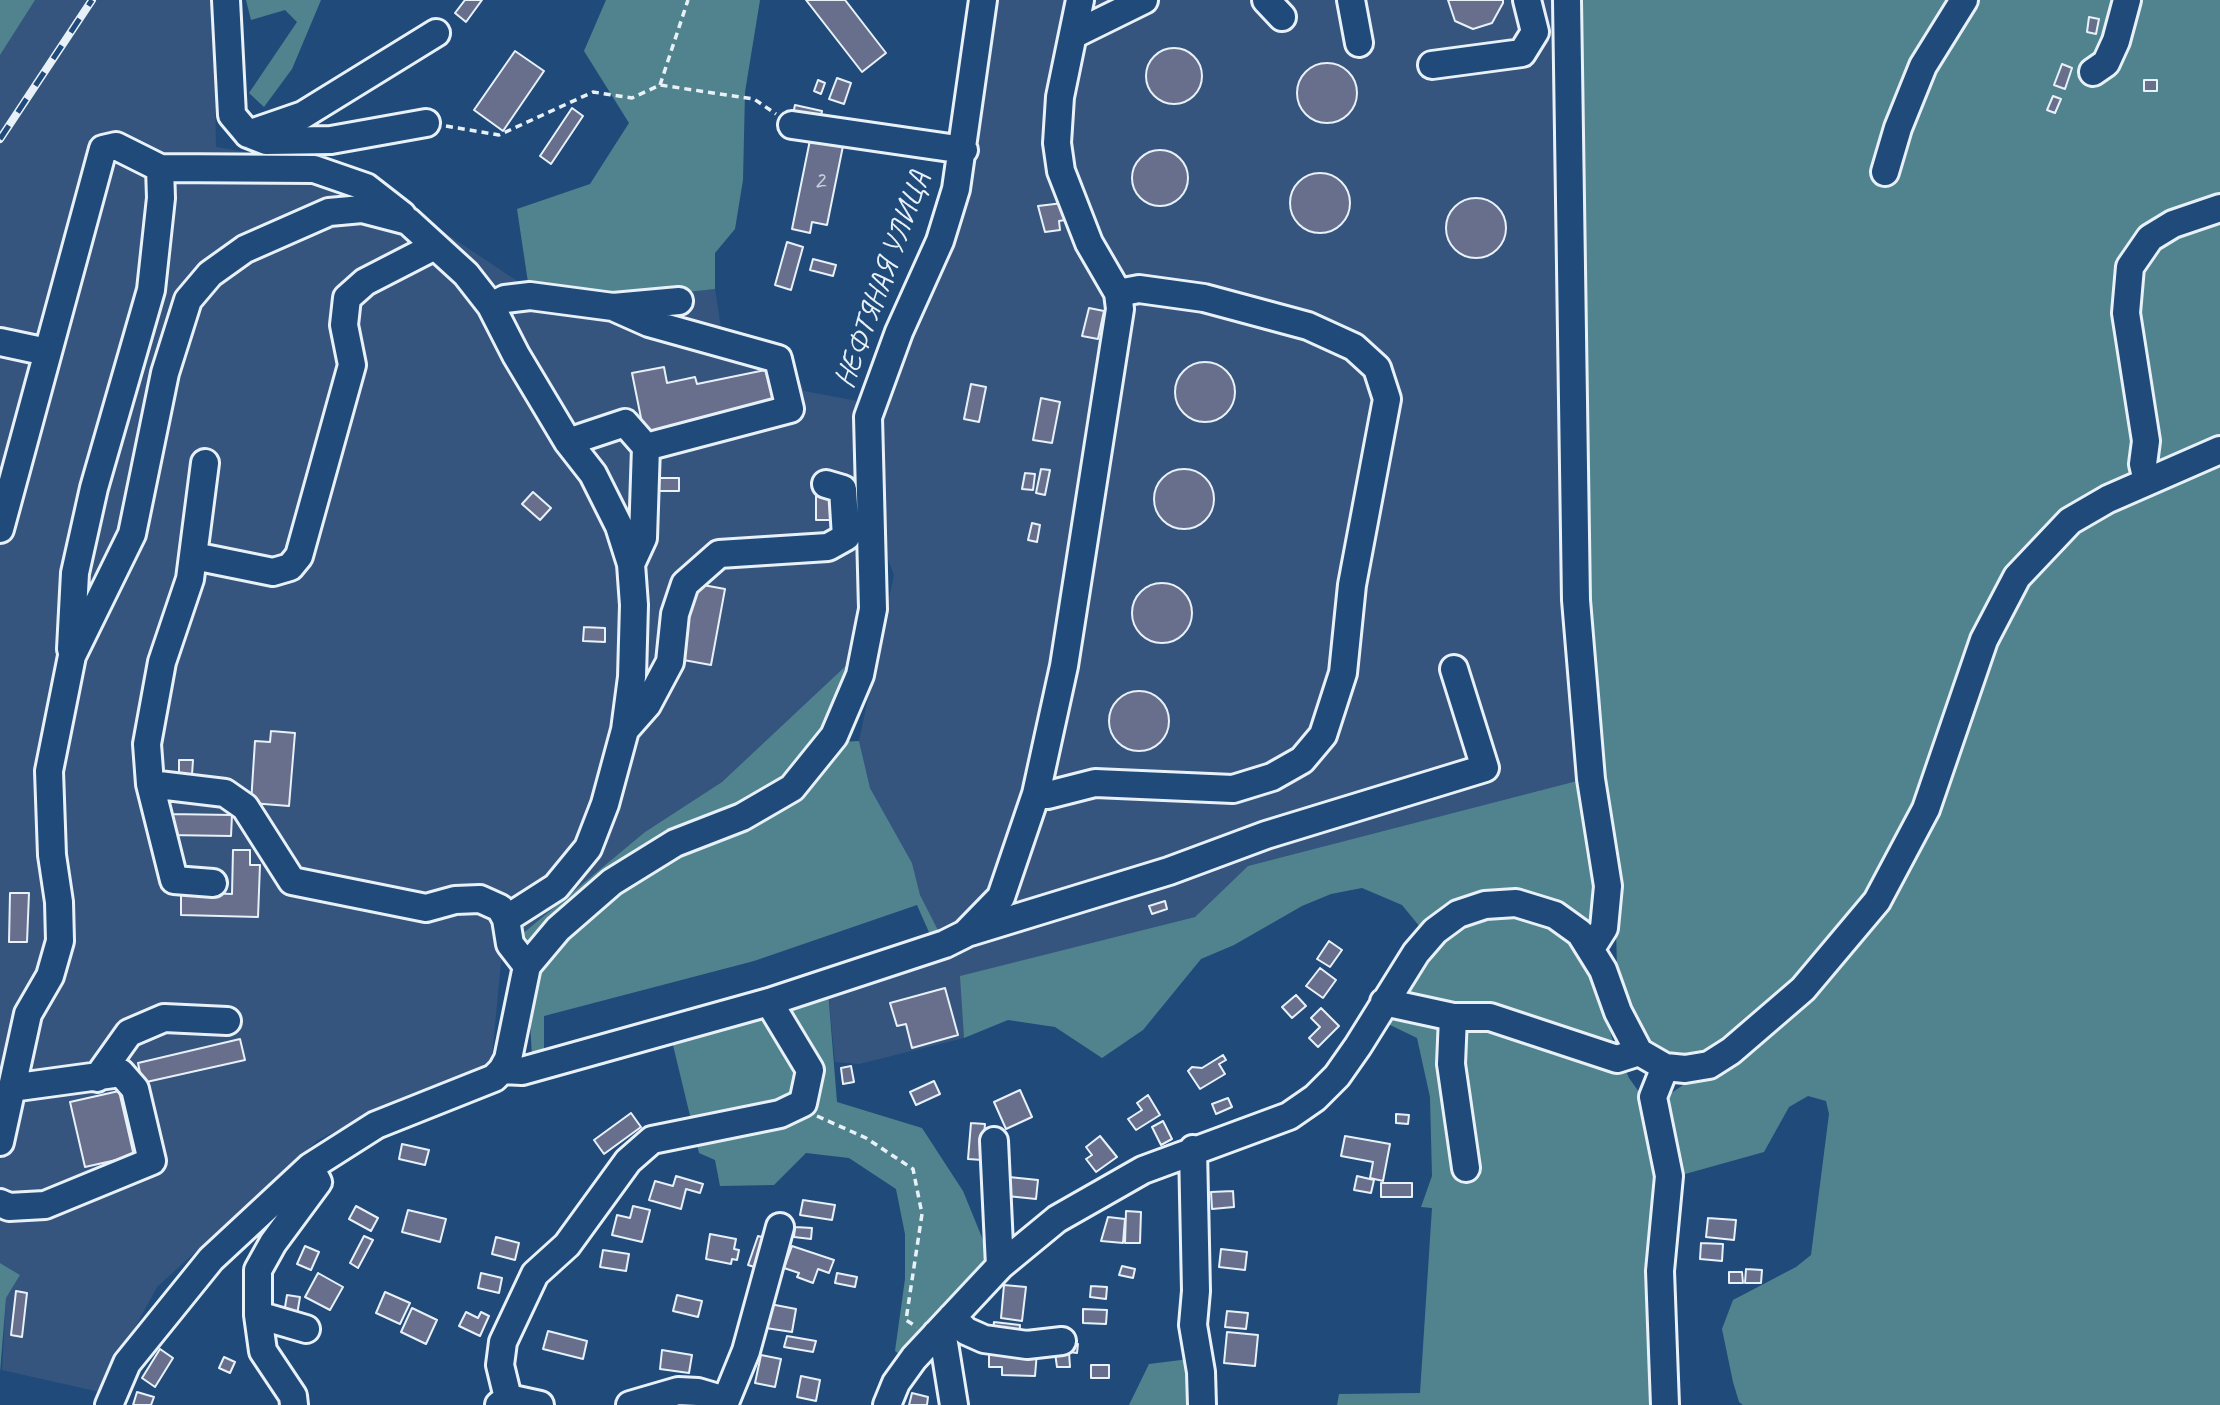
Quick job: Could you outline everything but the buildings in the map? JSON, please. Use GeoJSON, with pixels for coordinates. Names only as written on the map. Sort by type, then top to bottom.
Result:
{"type":"FeatureCollection","features":[{"type":"Feature","properties":{"kind":"street"},"geometry":{"type":"LineString","coordinates":[[226,0],[232,116],[248,134],[266,141],[331,140],[426,123]]}},
{"type":"Feature","properties":{"kind":"street","name":"НЕФТЯНАЯ УЛИЦА"},"geometry":{"type":"LineString","coordinates":[[527,966],[558,929],[612,881],[676,843],[742,817],[792,788],[834,736],[860,675],[873,609],[868,417],[899,332],[940,241],[964,150],[968,96],[983,0]]}},
{"type":"Feature","properties":{"kind":"street"},"geometry":{"type":"LineString","coordinates":[[955,939],[1000,897],[1036,794],[1064,666],[1120,309],[1118,292],[1089,243],[1060,171],[1057,143],[1060,97],[1080,0]]}},
{"type":"Feature","properties":{"kind":"street"},"geometry":{"type":"LineString","coordinates":[[1073,35],[1144,0]]}},
{"type":"Feature","properties":{"kind":"street"},"geometry":{"type":"LineString","coordinates":[[1350,0],[1359,43]]}},
{"type":"Feature","properties":{"kind":"street"},"geometry":{"type":"LineString","coordinates":[[1432,65],[1522,53],[1535,32],[1527,0]]}},
{"type":"Feature","properties":{"kind":"street"},"geometry":{"type":"LineString","coordinates":[[1567,0],[1576,600],[1591,779],[1608,886],[1604,929],[1592,947]]}},
{"type":"Feature","properties":{"kind":"street"},"geometry":{"type":"LineString","coordinates":[[1885,172],[1898,128],[1923,66],[1964,0]]}},
{"type":"Feature","properties":{"kind":"street"},"geometry":{"type":"LineString","coordinates":[[2093,72],[2106,63],[2116,41],[2127,0]]}},
{"type":"Feature","properties":{"kind":"street"},"geometry":{"type":"LineString","coordinates":[[248,134],[303,115],[436,33]]}},
{"type":"Feature","properties":{"kind":"street"},"geometry":{"type":"LineString","coordinates":[[792,125],[964,150]]}},
{"type":"Feature","properties":{"kind":"street"},"geometry":{"type":"LineString","coordinates":[[0,529],[103,149],[116,146],[160,168],[314,169],[366,187],[466,274],[491,306],[516,355],[569,442],[593,474],[619,526],[631,564],[633,653],[625,730],[605,804],[588,848],[556,887],[506,919]]}},
{"type":"Feature","properties":{"kind":"street"},"geometry":{"type":"LineString","coordinates":[[72,656],[70,636],[75,573],[94,488],[151,290],[161,198],[160,168]]}},
{"type":"Feature","properties":{"kind":"street"},"geometry":{"type":"LineString","coordinates":[[2147,481],[2143,464],[2146,441],[2126,313],[2130,267],[2150,238],[2173,224],[2220,208]]}},
{"type":"Feature","properties":{"kind":"street"},"geometry":{"type":"LineString","coordinates":[[0,1142],[28,1014],[50,976],[60,941],[49,771],[72,656],[132,534],[165,373],[188,300],[210,274],[245,249],[329,212],[362,209],[408,221]]}},
{"type":"Feature","properties":{"kind":"street"},"geometry":{"type":"LineString","coordinates":[[194,556],[272,572],[290,567],[299,555],[352,365],[344,325],[347,298],[365,282],[435,246]]}},
{"type":"Feature","properties":{"kind":"street"},"geometry":{"type":"LineString","coordinates":[[1036,794],[1048,794],[1095,783],[1233,789],[1272,777],[1302,760],[1323,735],[1343,673],[1352,585],[1387,399],[1377,368],[1354,347],[1308,326],[1204,298],[1139,289],[1118,292]]}},
{"type":"Feature","properties":{"kind":"street"},"geometry":{"type":"LineString","coordinates":[[491,306],[505,299],[530,296],[613,307],[679,300]]}},
{"type":"Feature","properties":{"kind":"street"},"geometry":{"type":"LineString","coordinates":[[613,307],[649,323],[778,359],[790,409],[646,447]]}},
{"type":"Feature","properties":{"kind":"street"},"geometry":{"type":"LineString","coordinates":[[0,342],[47,352]]}},
{"type":"Feature","properties":{"kind":"street"},"geometry":{"type":"LineString","coordinates":[[569,442],[625,423],[646,447],[643,538],[631,564]]}},
{"type":"Feature","properties":{"kind":"street"},"geometry":{"type":"LineString","coordinates":[[887,1405],[896,1382],[944,1325],[1000,1266],[1057,1219],[1096,1194],[1193,1149],[1289,1116],[1315,1098],[1337,1076],[1384,1002],[1435,931],[1458,914],[1485,905],[1516,903],[1555,915],[1580,933],[1592,947],[1618,1012],[1639,1052],[1665,1066],[1685,1069],[1709,1065],[1731,1051],[1803,989],[1877,901],[1926,810],[1984,640],[2017,577],[2070,521],[2147,481],[2220,450]]}},
{"type":"Feature","properties":{"kind":"street"},"geometry":{"type":"LineString","coordinates":[[205,463],[194,556],[180,615],[162,662],[147,744],[150,784],[174,880],[213,883]]}},
{"type":"Feature","properties":{"kind":"street"},"geometry":{"type":"LineString","coordinates":[[625,730],[647,705],[670,662],[678,604],[685,584],[699,569],[719,554],[828,547],[846,537],[843,489],[826,484]]}},
{"type":"Feature","properties":{"kind":"street"},"geometry":{"type":"LineString","coordinates":[[502,1070],[522,1071],[769,1002],[1169,871],[1266,835],[1485,768],[1454,669]]}},
{"type":"Feature","properties":{"kind":"street"},"geometry":{"type":"LineString","coordinates":[[109,1405],[127,1363],[211,1259],[310,1167],[376,1125],[494,1078],[502,1070],[508,1059],[527,966],[510,944],[506,919],[500,908],[480,900],[456,900],[426,908],[292,881],[245,807],[225,793],[150,784]]}},
{"type":"Feature","properties":{"kind":"street"},"geometry":{"type":"LineString","coordinates":[[540,1405],[503,1402],[500,1365],[503,1342],[534,1274],[567,1245],[628,1161],[652,1140],[780,1114],[803,1103],[810,1070],[769,1002]]}},
{"type":"Feature","properties":{"kind":"street"},"geometry":{"type":"LineString","coordinates":[[1384,1002],[1453,1017],[1490,1017],[1617,1059],[1639,1052]]}},
{"type":"Feature","properties":{"kind":"street"},"geometry":{"type":"LineString","coordinates":[[1453,1017],[1451,1064],[1466,1168]]}},
{"type":"Feature","properties":{"kind":"street"},"geometry":{"type":"LineString","coordinates":[[97,1078],[129,1033],[164,1018],[227,1021]]}},
{"type":"Feature","properties":{"kind":"street"},"geometry":{"type":"LineString","coordinates":[[1665,1066],[1653,1097],[1669,1176],[1660,1271],[1665,1405]]}},
{"type":"Feature","properties":{"kind":"street"},"geometry":{"type":"LineString","coordinates":[[0,1203],[9,1207],[46,1205],[152,1161],[135,1089],[121,1073],[10,1088]]}},
{"type":"Feature","properties":{"kind":"street"},"geometry":{"type":"LineString","coordinates":[[994,1141],[1000,1266]]}},
{"type":"Feature","properties":{"kind":"street"},"geometry":{"type":"LineString","coordinates":[[1193,1149],[1196,1292],[1193,1325],[1201,1372],[1202,1405]]}},
{"type":"Feature","properties":{"kind":"street"},"geometry":{"type":"LineString","coordinates":[[294,1405],[293,1396],[263,1351],[258,1315],[258,1270],[273,1243],[318,1182],[310,1167]]}},
{"type":"Feature","properties":{"kind":"street"},"geometry":{"type":"LineString","coordinates":[[630,1405],[678,1391],[698,1392],[724,1403],[746,1351],[780,1227]]}},
{"type":"Feature","properties":{"kind":"street"},"geometry":{"type":"LineString","coordinates":[[258,1315],[306,1329]]}},
{"type":"Feature","properties":{"kind":"street"},"geometry":{"type":"LineString","coordinates":[[944,1325],[984,1339],[1027,1345],[1062,1341]]}},
{"type":"Feature","properties":{"kind":"street"},"geometry":{"type":"LineString","coordinates":[[944,1325],[944,1343],[954,1405]]}},
{"type":"Feature","properties":{"kind":"path"},"geometry":{"type":"LineString","coordinates":[[660,85],[688,0]]}},
{"type":"Feature","properties":{"kind":"path"},"geometry":{"type":"LineString","coordinates":[[426,123],[499,135],[593,92],[632,97],[660,85],[754,99],[792,125]]}},
{"type":"Feature","properties":{"kind":"path"},"geometry":{"type":"LineString","coordinates":[[803,1103],[822,1121],[866,1138],[913,1169],[922,1214],[906,1320],[923,1331],[944,1325]]}},
{"type":"Feature","properties":{"kind":"shaded area"},"geometry":{"type":"Polygon","coordinates":[[[0,0],[213,0],[216,147],[351,170],[529,289],[623,299],[715,289],[722,335],[786,348],[804,391],[857,401],[864,530],[851,661],[722,782],[645,832],[502,951],[491,1067],[412,1093],[318,1140],[157,1287],[100,1392],[2,1370],[6,1298],[20,1275],[0,1263],[0,0]]]}},
{"type":"Feature","properties":{"kind":"shaded area"},"geometry":{"type":"Polygon","coordinates":[[[991,0],[1554,0],[1562,600],[1577,781],[1248,866],[1195,917],[961,976],[964,1038],[859,1064],[835,1062],[828,991],[950,953],[920,895],[912,863],[870,788],[859,741],[894,575],[883,546],[879,432],[888,385],[904,343],[991,0]]]}},
{"type":"Feature","properties":{"kind":"green space"},"geometry":{"type":"Polygon","coordinates":[[[0,0],[35,0],[0,55],[0,0]]]}},
{"type":"Feature","properties":{"kind":"green space"},"geometry":{"type":"Polygon","coordinates":[[[246,0],[321,0],[292,69],[264,107],[249,93],[297,22],[285,10],[251,20],[246,0]]]}},
{"type":"Feature","properties":{"kind":"green space"},"geometry":{"type":"Polygon","coordinates":[[[606,0],[760,0],[745,92],[743,180],[735,229],[715,253],[715,289],[623,299],[529,289],[517,209],[590,184],[629,123],[584,51],[606,0]]]}},
{"type":"Feature","properties":{"kind":"green space"},"geometry":{"type":"Polygon","coordinates":[[[1576,0],[2220,0],[2220,438],[2006,572],[1972,634],[1916,805],[1869,894],[1782,994],[1707,1055],[1687,1058],[1668,1055],[1651,1047],[1626,1004],[1617,967],[1616,930],[1587,612],[1576,0]]]}},
{"type":"Feature","properties":{"kind":"green space"},"geometry":{"type":"Polygon","coordinates":[[[2220,461],[2220,1405],[1743,1405],[1739,1402],[1733,1382],[1722,1329],[1733,1300],[1796,1267],[1811,1255],[1829,1114],[1826,1101],[1808,1096],[1789,1107],[1764,1152],[1678,1176],[1664,1111],[1667,1096],[1686,1083],[1716,1072],[1888,904],[1939,811],[1999,640],[2026,586],[2078,530],[2113,507],[2220,461]]]}},
{"type":"Feature","properties":{"kind":"green space"},"geometry":{"type":"Polygon","coordinates":[[[851,661],[824,733],[783,782],[608,873],[549,919],[529,945],[521,935],[645,832],[722,782],[851,661]]]}},
{"type":"Feature","properties":{"kind":"green space"},"geometry":{"type":"Polygon","coordinates":[[[859,741],[870,788],[912,863],[920,895],[941,936],[932,939],[917,905],[754,961],[544,1016],[544,1053],[532,1057],[530,1021],[544,959],[618,891],[680,853],[751,828],[801,794],[839,742],[859,741]]]}},
{"type":"Feature","properties":{"kind":"green space"},"geometry":{"type":"Polygon","coordinates":[[[1577,781],[1599,866],[1593,921],[1584,920],[1562,902],[1519,889],[1483,892],[1452,900],[1426,918],[1420,927],[1402,905],[1362,888],[1331,894],[1302,906],[1234,945],[1201,959],[1143,1030],[1102,1058],[1055,1027],[1008,1020],[964,1038],[960,976],[1195,917],[1248,866],[1577,781]]]}},
{"type":"Feature","properties":{"kind":"green space"},"geometry":{"type":"Polygon","coordinates":[[[1514,913],[1550,923],[1574,942],[1594,971],[1613,1042],[1629,1078],[1644,1099],[1656,1143],[1656,1405],[1337,1405],[1339,1394],[1420,1393],[1432,1208],[1421,1207],[1432,1176],[1430,1097],[1417,1038],[1388,1024],[1445,937],[1465,922],[1514,913]]]}},
{"type":"Feature","properties":{"kind":"green space"},"geometry":{"type":"Polygon","coordinates":[[[828,991],[837,1102],[922,1128],[963,1191],[992,1262],[903,1357],[895,1351],[905,1279],[905,1234],[896,1189],[849,1158],[806,1153],[774,1185],[720,1186],[715,1160],[699,1153],[672,1041],[828,991]]]}},
{"type":"Feature","properties":{"kind":"green space"},"geometry":{"type":"Polygon","coordinates":[[[0,1263],[20,1275],[6,1298],[0,1372],[0,1263]]]}},
{"type":"Feature","properties":{"kind":"green space"},"geometry":{"type":"Polygon","coordinates":[[[1189,1359],[1209,1405],[1129,1405],[1149,1364],[1189,1359]]]}},
{"type":"Feature","properties":{"kind":"railway"},"geometry":{"type":"LineString","coordinates":[[0,139],[92,0]]}}]}
